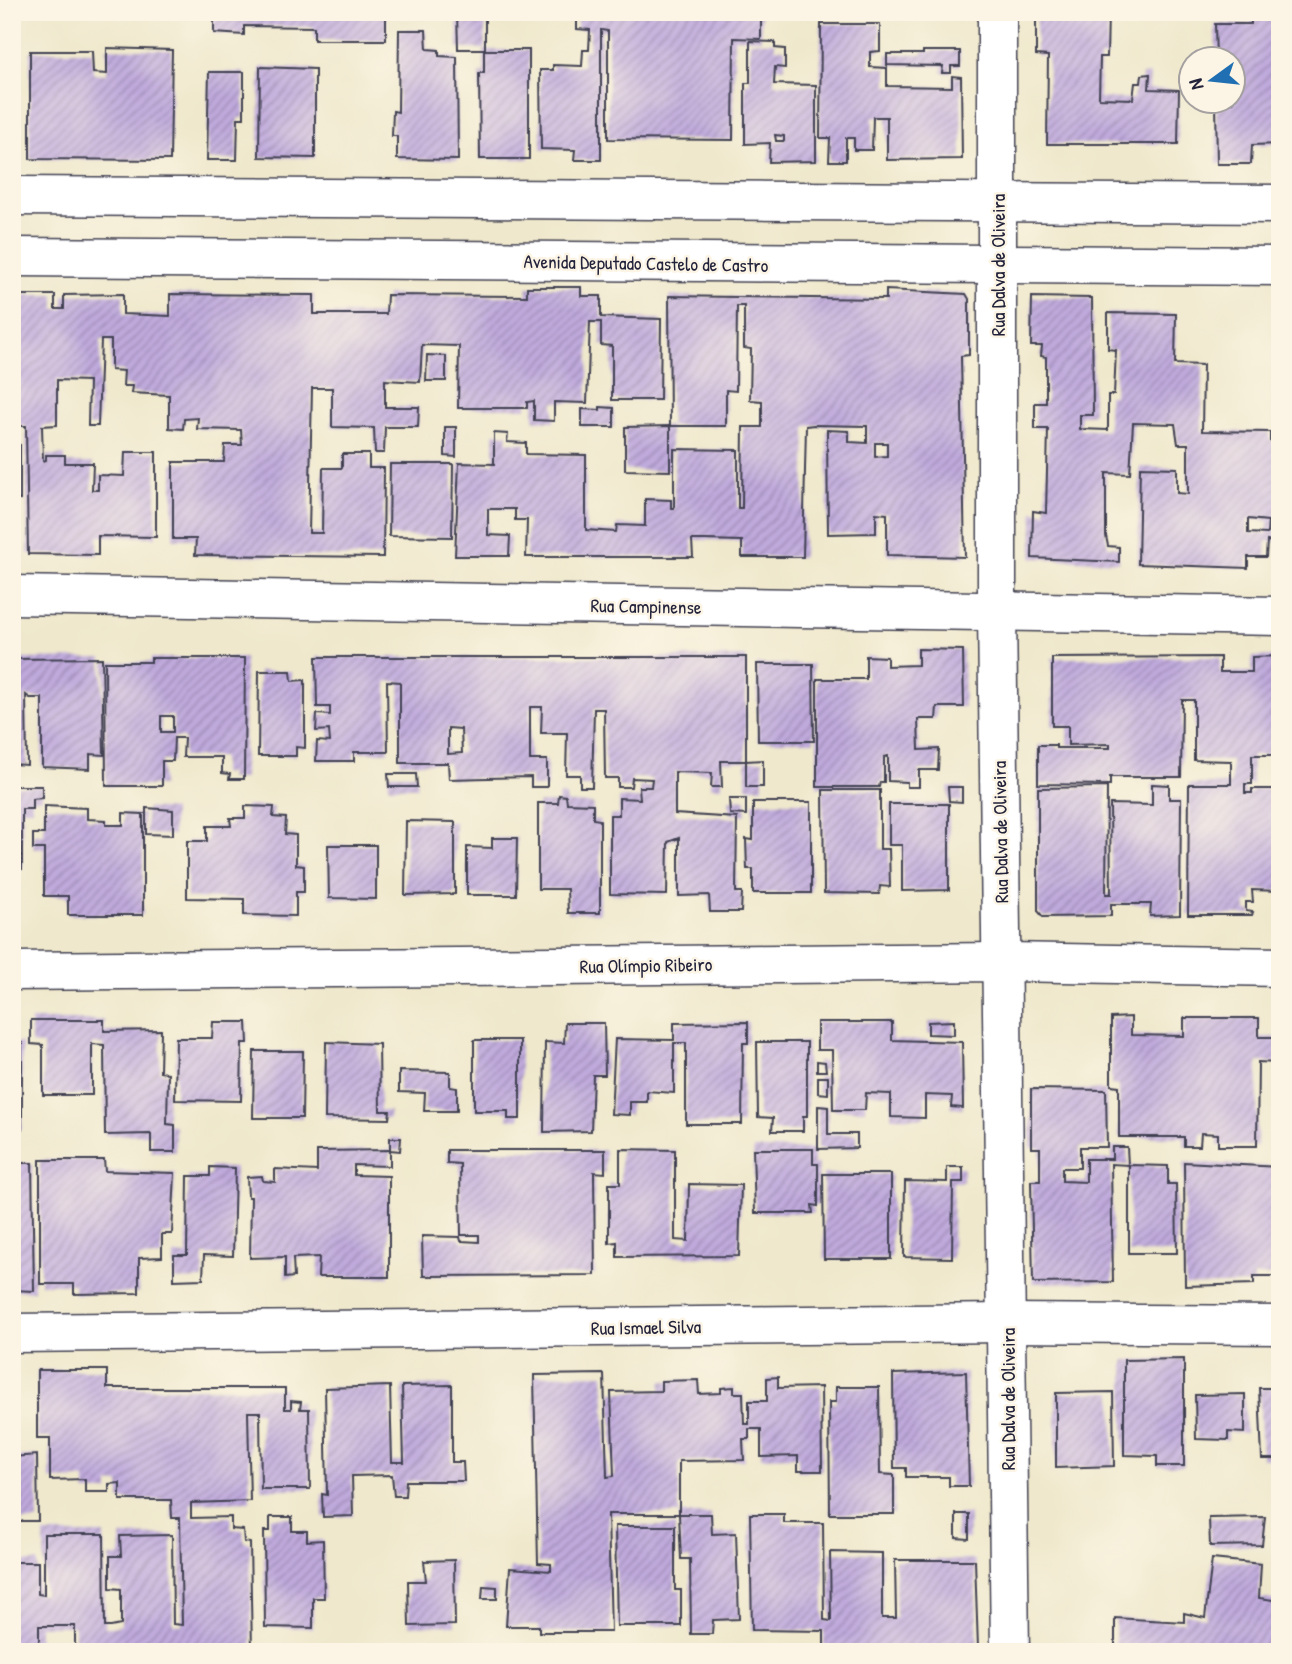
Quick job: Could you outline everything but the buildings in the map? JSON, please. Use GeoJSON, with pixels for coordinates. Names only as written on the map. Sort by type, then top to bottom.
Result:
{"type":"FeatureCollection","features":[{"type":"Feature","properties":{"kind":"street","name":"Rua Dalva de Oliveira"},"geometry":{"type":"LineString","coordinates":[[997,12],[997,612],[1010,1652]]}},
{"type":"Feature","properties":{"kind":"street"},"geometry":{"type":"LineString","coordinates":[[12,196],[1280,204]]}},
{"type":"Feature","properties":{"kind":"street","name":"Avenida Deputado Castelo de Castro"},"geometry":{"type":"LineString","coordinates":[[12,257],[1280,266]]}},
{"type":"Feature","properties":{"kind":"street","name":"Rua Campinense"},"geometry":{"type":"LineString","coordinates":[[12,595],[1280,616]]}},
{"type":"Feature","properties":{"kind":"street","name":"Rua Olímpio Ribeiro"},"geometry":{"type":"LineString","coordinates":[[12,971],[1002,962],[1280,967]]}},
{"type":"Feature","properties":{"kind":"street","name":"Rua Ismael Silva"},"geometry":{"type":"LineString","coordinates":[[12,1333],[1007,1323],[1280,1325]]}}]}
